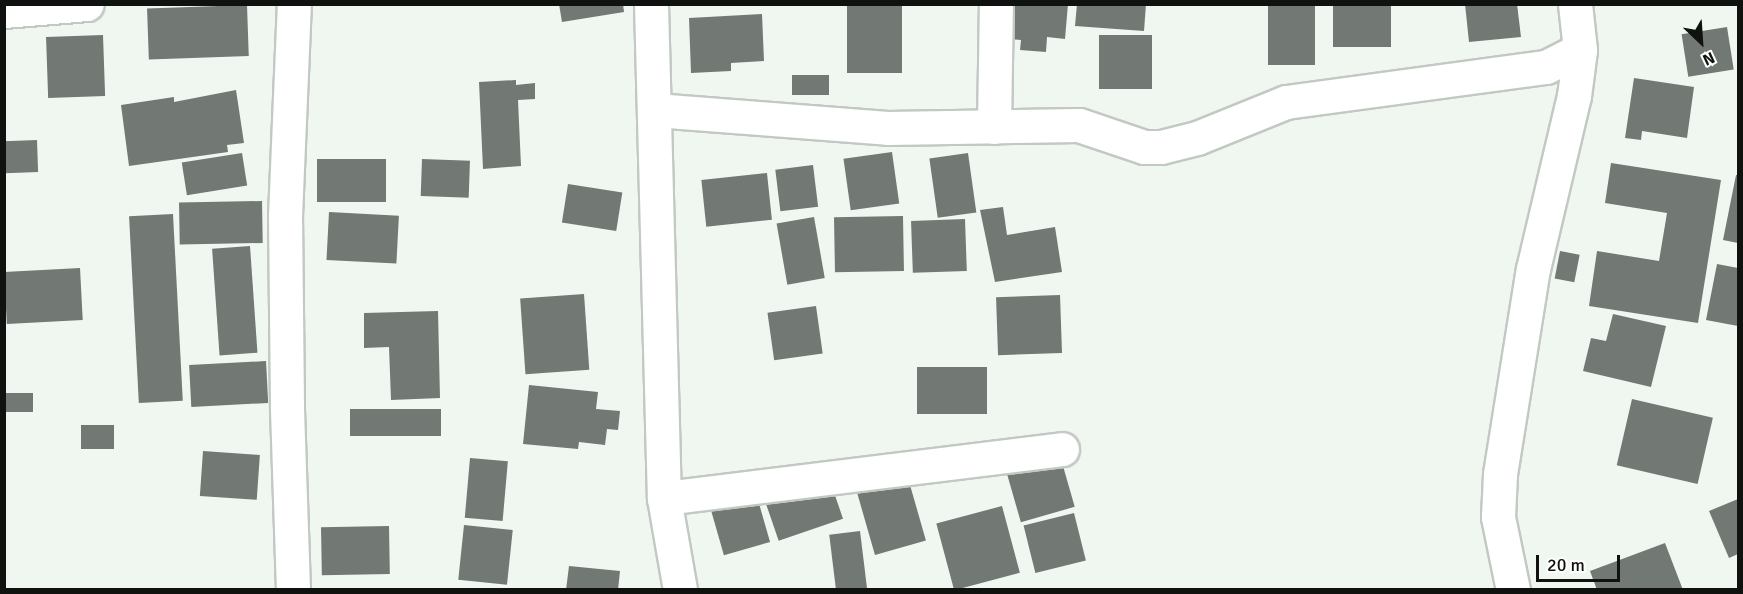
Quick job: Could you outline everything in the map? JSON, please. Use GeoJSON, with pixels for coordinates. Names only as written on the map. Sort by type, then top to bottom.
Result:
{"type":"FeatureCollection","features":[{"type":"Feature","properties":{"kind":"street"},"geometry":{"type":"LineString","coordinates":[[4,11],[87,4]]}},
{"type":"Feature","properties":{"kind":"street"},"geometry":{"type":"LineString","coordinates":[[293,590],[287,406],[285,216],[294,4]]}},
{"type":"Feature","properties":{"kind":"street"},"geometry":{"type":"LineString","coordinates":[[651,4],[664,498],[680,590]]}},
{"type":"Feature","properties":{"kind":"street"},"geometry":{"type":"LineString","coordinates":[[994,127],[996,4]]}},
{"type":"Feature","properties":{"kind":"street"},"geometry":{"type":"LineString","coordinates":[[1513,590],[1498,518],[1500,474],[1533,269],[1574,96],[1580,50],[1575,4]]}},
{"type":"Feature","properties":{"kind":"street"},"geometry":{"type":"LineString","coordinates":[[655,110],[887,128],[1078,125],[1144,147],[1161,147],[1197,138],[1286,102],[1546,67],[1580,50]]}},
{"type":"Feature","properties":{"kind":"street"},"geometry":{"type":"LineString","coordinates":[[1546,67],[1574,96]]}},
{"type":"Feature","properties":{"kind":"street"},"geometry":{"type":"LineString","coordinates":[[664,498],[1062,449]]}},
{"type":"Feature","properties":{"kind":"building"},"geometry":{"type":"Polygon","coordinates":[[[559,4],[623,4],[624,12],[562,22],[559,4]]]}},
{"type":"Feature","properties":{"kind":"building"},"geometry":{"type":"Polygon","coordinates":[[[847,4],[902,4],[902,73],[847,73],[847,4]]]}},
{"type":"Feature","properties":{"kind":"building"},"geometry":{"type":"Polygon","coordinates":[[[1011,4],[1068,4],[1065,39],[1047,37],[1046,52],[1020,50],[1021,40],[1008,39],[1011,4]]]}},
{"type":"Feature","properties":{"kind":"building"},"geometry":{"type":"Polygon","coordinates":[[[1077,4],[1146,4],[1144,31],[1075,26],[1077,4]]]}},
{"type":"Feature","properties":{"kind":"building"},"geometry":{"type":"Polygon","coordinates":[[[1268,4],[1315,4],[1315,65],[1268,65],[1268,4]]]}},
{"type":"Feature","properties":{"kind":"building"},"geometry":{"type":"Polygon","coordinates":[[[1333,4],[1391,4],[1391,47],[1333,47],[1333,4]]]}},
{"type":"Feature","properties":{"kind":"building"},"geometry":{"type":"Polygon","coordinates":[[[1465,4],[1517,4],[1521,37],[1469,42],[1465,4]]]}},
{"type":"Feature","properties":{"kind":"building"},"geometry":{"type":"Polygon","coordinates":[[[247,5],[249,56],[149,59],[147,8],[247,5]]]}},
{"type":"Feature","properties":{"kind":"building"},"geometry":{"type":"Polygon","coordinates":[[[762,14],[764,61],[731,63],[731,71],[691,73],[689,18],[762,14]]]}},
{"type":"Feature","properties":{"kind":"building"},"geometry":{"type":"Polygon","coordinates":[[[1727,27],[1734,69],[1688,77],[1682,34],[1727,27]]]}},
{"type":"Feature","properties":{"kind":"building"},"geometry":{"type":"Polygon","coordinates":[[[103,35],[105,96],[48,98],[46,37],[103,35]]]}},
{"type":"Feature","properties":{"kind":"building"},"geometry":{"type":"Polygon","coordinates":[[[1099,35],[1152,35],[1152,89],[1099,89],[1099,35]]]}},
{"type":"Feature","properties":{"kind":"building"},"geometry":{"type":"Polygon","coordinates":[[[792,75],[829,75],[829,95],[792,95],[792,75]]]}},
{"type":"Feature","properties":{"kind":"building"},"geometry":{"type":"Polygon","coordinates":[[[1634,78],[1694,87],[1687,138],[1642,131],[1641,140],[1625,138],[1634,78]]]}},
{"type":"Feature","properties":{"kind":"building"},"geometry":{"type":"Polygon","coordinates":[[[516,80],[516,85],[535,83],[535,99],[518,100],[521,166],[483,169],[479,82],[516,80]]]}},
{"type":"Feature","properties":{"kind":"building"},"geometry":{"type":"Polygon","coordinates":[[[236,90],[244,143],[227,145],[228,152],[129,166],[121,105],[174,97],[174,102],[236,90]]]}},
{"type":"Feature","properties":{"kind":"building"},"geometry":{"type":"Polygon","coordinates":[[[37,140],[38,172],[5,173],[4,141],[37,140]]]}},
{"type":"Feature","properties":{"kind":"building"},"geometry":{"type":"Polygon","coordinates":[[[892,152],[899,203],[851,210],[843,159],[892,152]]]}},
{"type":"Feature","properties":{"kind":"building"},"geometry":{"type":"Polygon","coordinates":[[[242,153],[247,186],[187,195],[182,163],[242,153]]]}},
{"type":"Feature","properties":{"kind":"building"},"geometry":{"type":"Polygon","coordinates":[[[968,153],[976,212],[938,218],[929,158],[968,153]]]}},
{"type":"Feature","properties":{"kind":"building"},"geometry":{"type":"Polygon","coordinates":[[[317,159],[386,159],[386,202],[317,202],[317,159]]]}},
{"type":"Feature","properties":{"kind":"building"},"geometry":{"type":"Polygon","coordinates":[[[422,159],[470,161],[469,198],[421,196],[422,159]]]}},
{"type":"Feature","properties":{"kind":"building"},"geometry":{"type":"Polygon","coordinates":[[[1611,163],[1721,180],[1698,323],[1589,306],[1597,251],[1659,261],[1667,213],[1605,203],[1611,163]]]}},
{"type":"Feature","properties":{"kind":"building"},"geometry":{"type":"Polygon","coordinates":[[[813,165],[818,207],[780,211],[775,170],[813,165]]]}},
{"type":"Feature","properties":{"kind":"building"},"geometry":{"type":"Polygon","coordinates":[[[767,173],[772,220],[706,227],[701,180],[767,173]]]}},
{"type":"Feature","properties":{"kind":"building"},"geometry":{"type":"Polygon","coordinates":[[[1736,175],[1738,175],[1738,243],[1723,240],[1736,175]]]}},
{"type":"Feature","properties":{"kind":"building"},"geometry":{"type":"Polygon","coordinates":[[[568,184],[622,193],[616,231],[562,223],[568,184]]]}},
{"type":"Feature","properties":{"kind":"building"},"geometry":{"type":"Polygon","coordinates":[[[262,201],[263,243],[180,244],[179,202],[262,201]]]}},
{"type":"Feature","properties":{"kind":"building"},"geometry":{"type":"Polygon","coordinates":[[[1003,207],[1007,235],[1055,227],[1062,272],[995,282],[980,210],[1003,207]]]}},
{"type":"Feature","properties":{"kind":"building"},"geometry":{"type":"Polygon","coordinates":[[[329,212],[399,216],[396,264],[326,260],[329,212]]]}},
{"type":"Feature","properties":{"kind":"building"},"geometry":{"type":"Polygon","coordinates":[[[173,214],[183,401],[139,403],[129,216],[173,214]]]}},
{"type":"Feature","properties":{"kind":"building"},"geometry":{"type":"Polygon","coordinates":[[[903,216],[904,271],[835,272],[834,217],[903,216]]]}},
{"type":"Feature","properties":{"kind":"building"},"geometry":{"type":"Polygon","coordinates":[[[814,217],[825,278],[787,285],[777,224],[814,217]]]}},
{"type":"Feature","properties":{"kind":"building"},"geometry":{"type":"Polygon","coordinates":[[[965,219],[967,271],[913,273],[911,221],[965,219]]]}},
{"type":"Feature","properties":{"kind":"building"},"geometry":{"type":"Polygon","coordinates":[[[250,246],[257,353],[220,355],[212,249],[250,246]]]}},
{"type":"Feature","properties":{"kind":"building"},"geometry":{"type":"Polygon","coordinates":[[[1560,251],[1580,255],[1574,282],[1555,278],[1560,251]]]}},
{"type":"Feature","properties":{"kind":"building"},"geometry":{"type":"Polygon","coordinates":[[[1717,264],[1738,268],[1738,326],[1706,320],[1717,264]]]}},
{"type":"Feature","properties":{"kind":"building"},"geometry":{"type":"Polygon","coordinates":[[[80,268],[83,320],[7,324],[4,272],[80,268]]]}},
{"type":"Feature","properties":{"kind":"building"},"geometry":{"type":"Polygon","coordinates":[[[584,294],[589,370],[525,374],[520,298],[584,294]]]}},
{"type":"Feature","properties":{"kind":"building"},"geometry":{"type":"Polygon","coordinates":[[[1060,295],[1062,353],[998,355],[996,297],[1060,295]]]}},
{"type":"Feature","properties":{"kind":"building"},"geometry":{"type":"Polygon","coordinates":[[[816,306],[823,354],[774,360],[767,313],[816,306]]]}},
{"type":"Feature","properties":{"kind":"building"},"geometry":{"type":"Polygon","coordinates":[[[438,311],[440,398],[391,400],[389,347],[364,348],[364,313],[438,311]]]}},
{"type":"Feature","properties":{"kind":"building"},"geometry":{"type":"Polygon","coordinates":[[[1613,314],[1666,326],[1651,387],[1583,371],[1591,338],[1606,341],[1613,314]]]}},
{"type":"Feature","properties":{"kind":"building"},"geometry":{"type":"Polygon","coordinates":[[[266,361],[268,403],[191,407],[189,365],[266,361]]]}},
{"type":"Feature","properties":{"kind":"building"},"geometry":{"type":"Polygon","coordinates":[[[917,367],[987,367],[987,414],[917,414],[917,367]]]}},
{"type":"Feature","properties":{"kind":"building"},"geometry":{"type":"Polygon","coordinates":[[[529,385],[598,392],[596,409],[620,411],[618,430],[607,429],[605,445],[579,442],[578,449],[523,444],[529,385]]]}},
{"type":"Feature","properties":{"kind":"building"},"geometry":{"type":"Polygon","coordinates":[[[4,393],[33,393],[33,412],[4,412],[4,393]]]}},
{"type":"Feature","properties":{"kind":"building"},"geometry":{"type":"Polygon","coordinates":[[[1632,399],[1713,418],[1698,484],[1617,465],[1632,399]]]}},
{"type":"Feature","properties":{"kind":"building"},"geometry":{"type":"Polygon","coordinates":[[[350,409],[441,409],[441,436],[350,436],[350,409]]]}},
{"type":"Feature","properties":{"kind":"building"},"geometry":{"type":"Polygon","coordinates":[[[81,425],[114,425],[114,449],[81,449],[81,425]]]}},
{"type":"Feature","properties":{"kind":"building"},"geometry":{"type":"Polygon","coordinates":[[[203,451],[260,455],[257,500],[200,496],[203,451]]]}},
{"type":"Feature","properties":{"kind":"building"},"geometry":{"type":"Polygon","coordinates":[[[1059,452],[1075,507],[1021,522],[1005,467],[1059,452]]]}},
{"type":"Feature","properties":{"kind":"building"},"geometry":{"type":"Polygon","coordinates":[[[470,458],[508,461],[503,521],[465,518],[470,458]]]}},
{"type":"Feature","properties":{"kind":"building"},"geometry":{"type":"Polygon","coordinates":[[[829,478],[843,519],[779,541],[765,500],[829,478]]]}},
{"type":"Feature","properties":{"kind":"building"},"geometry":{"type":"Polygon","coordinates":[[[908,478],[926,540],[875,555],[857,493],[908,478]]]}},
{"type":"Feature","properties":{"kind":"building"},"geometry":{"type":"Polygon","coordinates":[[[756,493],[770,542],[724,555],[710,506],[756,493]]]}},
{"type":"Feature","properties":{"kind":"building"},"geometry":{"type":"Polygon","coordinates":[[[1738,499],[1738,554],[1729,558],[1709,511],[1738,499]]]}},
{"type":"Feature","properties":{"kind":"building"},"geometry":{"type":"Polygon","coordinates":[[[1002,506],[1020,573],[954,590],[936,524],[1002,506]]]}},
{"type":"Feature","properties":{"kind":"building"},"geometry":{"type":"Polygon","coordinates":[[[1074,513],[1086,561],[1035,573],[1024,526],[1074,513]]]}},
{"type":"Feature","properties":{"kind":"building"},"geometry":{"type":"Polygon","coordinates":[[[464,525],[513,530],[507,585],[458,580],[464,525]]]}},
{"type":"Feature","properties":{"kind":"building"},"geometry":{"type":"Polygon","coordinates":[[[389,526],[390,574],[322,575],[321,527],[389,526]]]}},
{"type":"Feature","properties":{"kind":"building"},"geometry":{"type":"Polygon","coordinates":[[[860,531],[867,590],[836,590],[829,535],[860,531]]]}},
{"type":"Feature","properties":{"kind":"building"},"geometry":{"type":"Polygon","coordinates":[[[1665,543],[1683,590],[1597,590],[1590,571],[1665,543]]]}},
{"type":"Feature","properties":{"kind":"building"},"geometry":{"type":"Polygon","coordinates":[[[569,566],[620,571],[618,590],[566,590],[569,566]]]}}]}
